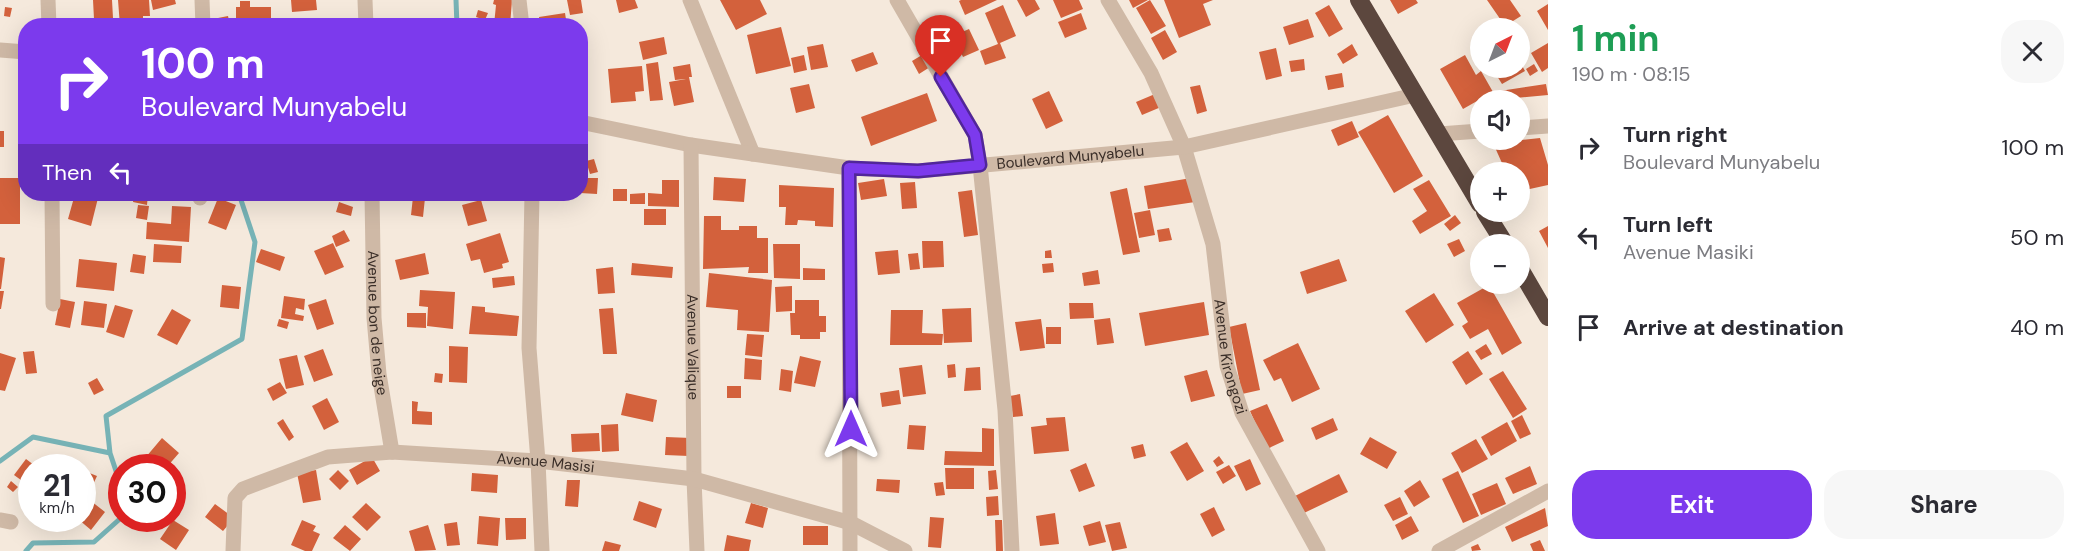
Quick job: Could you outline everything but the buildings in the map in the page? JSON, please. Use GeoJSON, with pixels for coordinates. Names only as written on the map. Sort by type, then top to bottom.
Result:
{"type":"FeatureCollection","features":[{"type":"Feature","properties":{"kind":"highway"},"geometry":{"type":"LineString","coordinates":[[1359,0],[1470,187]]}},
{"type":"Feature","properties":{"kind":"highway"},"geometry":{"type":"LineString","coordinates":[[1530,286],[1548,317]]}},
{"type":"Feature","properties":{"kind":"street"},"geometry":{"type":"LineString","coordinates":[[48,0],[49,18]]}},
{"type":"Feature","properties":{"kind":"street"},"geometry":{"type":"LineString","coordinates":[[202,0],[203,18]]}},
{"type":"Feature","properties":{"kind":"street"},"geometry":{"type":"LineString","coordinates":[[365,0],[366,18]]}},
{"type":"Feature","properties":{"kind":"street"},"geometry":{"type":"LineString","coordinates":[[519,0],[521,18]]}},
{"type":"Feature","properties":{"kind":"street"},"geometry":{"type":"LineString","coordinates":[[690,0],[753,154]]}},
{"type":"Feature","properties":{"kind":"street"},"geometry":{"type":"LineString","coordinates":[[897,0],[975,135],[1005,410],[1012,551]]}},
{"type":"Feature","properties":{"kind":"street","name":"Avenue Kirongozi"},"geometry":{"type":"LineString","coordinates":[[1108,0],[1151,73],[1184,147],[1213,244],[1227,366],[1239,404],[1318,551]]}},
{"type":"Feature","properties":{"kind":"street"},"geometry":{"type":"LineString","coordinates":[[0,50],[18,51]]}},
{"type":"Feature","properties":{"kind":"street","name":"Boulevard Munyabelu"},"geometry":{"type":"LineString","coordinates":[[588,124],[691,145],[849,168],[918,171],[1184,147],[1416,95]]}},
{"type":"Feature","properties":{"kind":"street"},"geometry":{"type":"LineString","coordinates":[[1530,127],[1548,126]]}},
{"type":"Feature","properties":{"kind":"street"},"geometry":{"type":"LineString","coordinates":[[1439,134],[1470,132]]}},
{"type":"Feature","properties":{"kind":"street","name":"Avenue Valique"},"geometry":{"type":"LineString","coordinates":[[691,145],[694,479],[697,551]]}},
{"type":"Feature","properties":{"kind":"street"},"geometry":{"type":"LineString","coordinates":[[849,168],[850,551]]}},
{"type":"Feature","properties":{"kind":"street"},"geometry":{"type":"LineString","coordinates":[[52,201],[53,304]]}},
{"type":"Feature","properties":{"kind":"street","name":"Avenue bon de neige"},"geometry":{"type":"LineString","coordinates":[[372,201],[374,318],[379,374],[392,452]]}},
{"type":"Feature","properties":{"kind":"street"},"geometry":{"type":"LineString","coordinates":[[532,201],[528,348],[538,461],[542,551]]}},
{"type":"Feature","properties":{"kind":"street","name":"Avenue Masisi"},"geometry":{"type":"LineString","coordinates":[[233,551],[235,498],[243,489],[328,457],[392,452],[538,461],[694,479],[851,523],[905,551]]}},
{"type":"Feature","properties":{"kind":"street"},"geometry":{"type":"LineString","coordinates":[[1439,551],[1548,491]]}},
{"type":"Feature","properties":{"kind":"waterway"},"geometry":{"type":"LineString","coordinates":[[456,0],[457,18]]}},
{"type":"Feature","properties":{"kind":"waterway"},"geometry":{"type":"LineString","coordinates":[[110,454],[106,416],[242,339],[255,242],[241,201]]}},
{"type":"Feature","properties":{"kind":"waterway"},"geometry":{"type":"LineString","coordinates":[[0,461],[33,437],[110,453]]}},
{"type":"Feature","properties":{"kind":"waterway"},"geometry":{"type":"LineString","coordinates":[[26,551],[33,543],[94,542],[108,530]]}},
{"type":"Feature","properties":{"kind":"route"},"geometry":{"type":"LineString","coordinates":[[851,429],[849,168],[918,171],[980,165],[975,135],[941,77]]}}]}
